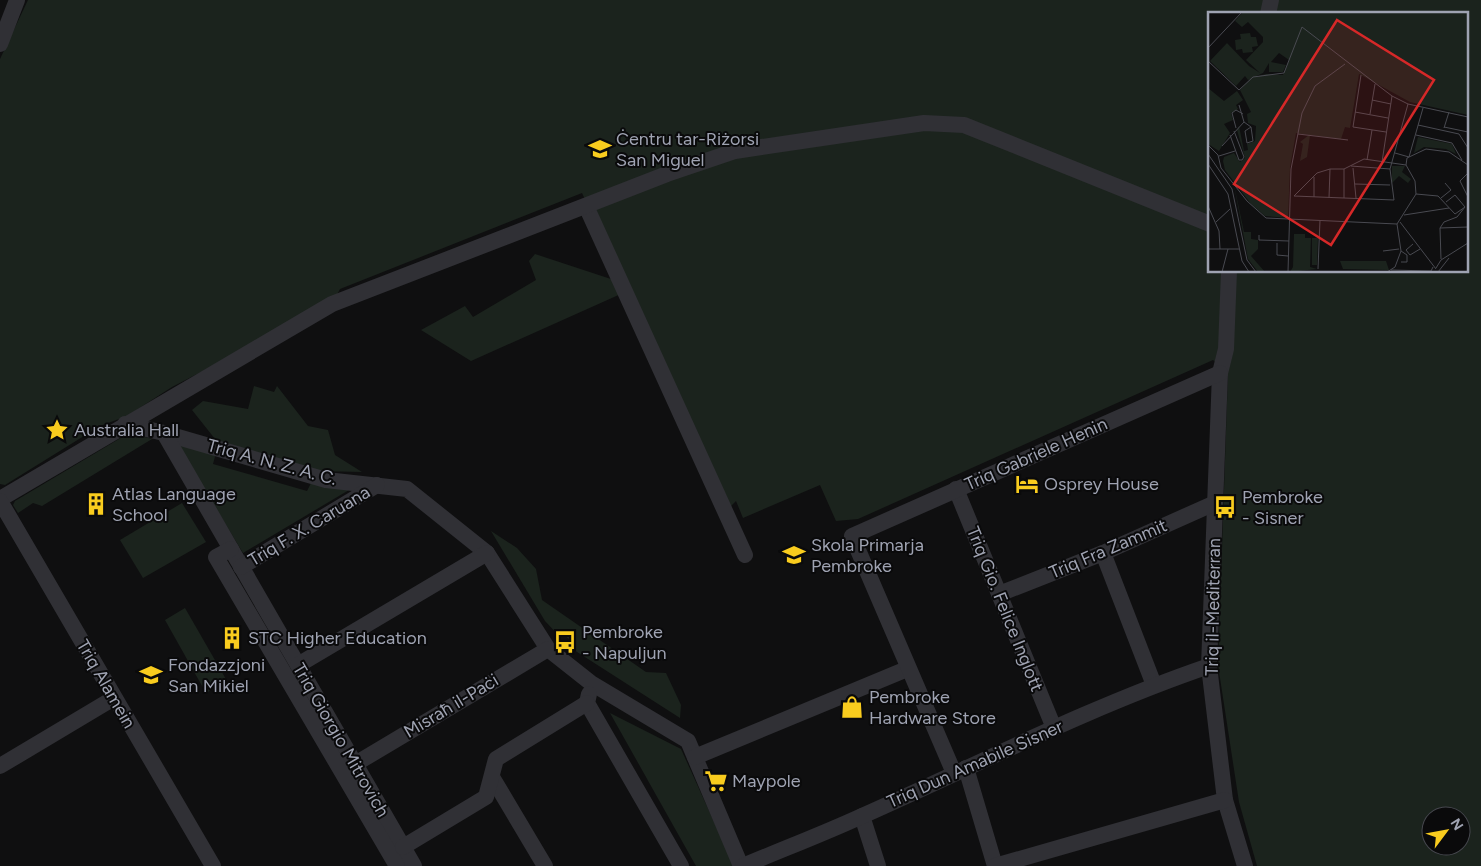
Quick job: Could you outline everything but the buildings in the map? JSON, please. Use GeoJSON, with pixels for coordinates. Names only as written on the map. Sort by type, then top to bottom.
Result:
{"type":"FeatureCollection","features":[{"type":"Feature","properties":{"kind":"street"},"geometry":{"type":"LineString","coordinates":[[0,44],[17,0]]}},
{"type":"Feature","properties":{"kind":"street"},"geometry":{"type":"LineString","coordinates":[[0,500],[125,424],[332,304],[735,151],[924,123],[964,125],[1208,223]]}},
{"type":"Feature","properties":{"kind":"street"},"geometry":{"type":"LineString","coordinates":[[586,206],[745,555]]}},
{"type":"Feature","properties":{"kind":"street","name":"Triq il-Mediterran"},"geometry":{"type":"LineString","coordinates":[[1229,272],[1226,346],[1220,373],[1209,666],[1225,800],[1245,866]]}},
{"type":"Feature","properties":{"kind":"street","name":"Triq Gabriele Henin"},"geometry":{"type":"LineString","coordinates":[[907,669],[852,536],[1220,373]]}},
{"type":"Feature","properties":{"kind":"street","name":"Triq A. N. Z. A. C."},"geometry":{"type":"LineString","coordinates":[[125,424],[164,433],[326,480],[406,489],[487,553],[548,649],[591,683],[688,741],[742,866]]}},
{"type":"Feature","properties":{"kind":"street","name":"Triq Giorgio Mitrovich"},"geometry":{"type":"LineString","coordinates":[[164,433],[414,866]]}},
{"type":"Feature","properties":{"kind":"street","name":"Triq F. X. Caruana"},"geometry":{"type":"LineString","coordinates":[[241,567],[377,485]]}},
{"type":"Feature","properties":{"kind":"street","name":"Triq Gio. Felice Inglott"},"geometry":{"type":"LineString","coordinates":[[956,489],[1054,728]]}},
{"type":"Feature","properties":{"kind":"street","name":"Triq Alamein"},"geometry":{"type":"LineString","coordinates":[[0,500],[213,866]]}},
{"type":"Feature","properties":{"kind":"street","name":"Triq Fra Zammit"},"geometry":{"type":"LineString","coordinates":[[999,594],[1103,553],[1215,503]]}},
{"type":"Feature","properties":{"kind":"street"},"geometry":{"type":"LineString","coordinates":[[231,549],[216,557],[397,866]]}},
{"type":"Feature","properties":{"kind":"street"},"geometry":{"type":"LineString","coordinates":[[298,665],[487,553]]}},
{"type":"Feature","properties":{"kind":"street"},"geometry":{"type":"LineString","coordinates":[[1103,553],[1154,685]]}},
{"type":"Feature","properties":{"kind":"street","name":"Misraħ il-Paċi"},"geometry":{"type":"LineString","coordinates":[[355,764],[548,649]]}},
{"type":"Feature","properties":{"kind":"street","name":"Triq Dun Amabile Sisner"},"geometry":{"type":"LineString","coordinates":[[742,866],[862,816],[1054,728],[1154,685],[1209,666]]}},
{"type":"Feature","properties":{"kind":"street"},"geometry":{"type":"LineString","coordinates":[[695,757],[907,669],[960,771],[995,866],[1225,800]]}},
{"type":"Feature","properties":{"kind":"street"},"geometry":{"type":"LineString","coordinates":[[591,683],[587,703],[681,866]]}},
{"type":"Feature","properties":{"kind":"street"},"geometry":{"type":"LineString","coordinates":[[0,766],[114,698]]}},
{"type":"Feature","properties":{"kind":"street"},"geometry":{"type":"LineString","coordinates":[[403,847],[486,797],[496,759],[587,703]]}},
{"type":"Feature","properties":{"kind":"street"},"geometry":{"type":"LineString","coordinates":[[492,777],[545,866]]}},
{"type":"Feature","properties":{"kind":"street"},"geometry":{"type":"LineString","coordinates":[[862,816],[878,866]]}},
{"type":"Feature","properties":{"kind":"shaded area"},"geometry":{"type":"Polygon","coordinates":[[[28,0],[1481,0],[1481,866],[1257,866],[1239,802],[1218,665],[1228,373],[1213,360],[858,519],[836,521],[820,485],[743,518],[736,501],[731,506],[582,193],[340,289],[332,304],[172,387],[127,416],[100,426],[5,485],[0,484],[0,59],[28,0]]]}},
{"type":"Feature","properties":{"kind":"shaded area"},"geometry":{"type":"Polygon","coordinates":[[[535,254],[620,282],[623,293],[471,361],[421,330],[465,306],[473,317],[536,280],[529,261],[535,254]]]}},
{"type":"Feature","properties":{"kind":"shaded area"},"geometry":{"type":"Polygon","coordinates":[[[254,386],[274,392],[277,386],[308,426],[328,430],[335,455],[362,472],[319,471],[219,444],[192,410],[203,401],[248,409],[254,386]]]}},
{"type":"Feature","properties":{"kind":"shaded area"},"geometry":{"type":"Polygon","coordinates":[[[129,433],[152,439],[42,506],[33,503],[18,513],[13,505],[15,501],[129,433]]]}},
{"type":"Feature","properties":{"kind":"shaded area"},"geometry":{"type":"Polygon","coordinates":[[[177,444],[216,453],[213,464],[307,491],[312,481],[349,490],[243,553],[177,444]]]}},
{"type":"Feature","properties":{"kind":"shaded area"},"geometry":{"type":"Polygon","coordinates":[[[182,503],[206,542],[143,578],[120,540],[182,503]]]}},
{"type":"Feature","properties":{"kind":"shaded area"},"geometry":{"type":"Polygon","coordinates":[[[491,531],[517,548],[536,569],[542,600],[646,672],[666,673],[681,705],[680,718],[574,650],[576,644],[565,636],[560,637],[545,621],[491,531]]]}},
{"type":"Feature","properties":{"kind":"shaded area"},"geometry":{"type":"Polygon","coordinates":[[[185,608],[227,681],[206,693],[165,620],[185,608]]]}},
{"type":"Feature","properties":{"kind":"shaded area"},"geometry":{"type":"Polygon","coordinates":[[[610,713],[681,749],[734,866],[696,866],[610,713]]]}},
{"type":"Feature","properties":{"kind":"place","name":"Ċentru tar-Riżorsi San Miguel"},"geometry":{"type":"Point","coordinates":[600,149]}},
{"type":"Feature","properties":{"kind":"place","name":"Australia Hall"},"geometry":{"type":"Point","coordinates":[57,430]}},
{"type":"Feature","properties":{"kind":"place","name":"Osprey House"},"geometry":{"type":"Point","coordinates":[1027,484]}},
{"type":"Feature","properties":{"kind":"place","name":"Atlas Language School"},"geometry":{"type":"Point","coordinates":[96,504]}},
{"type":"Feature","properties":{"kind":"place","name":"Pembroke - Sisner"},"geometry":{"type":"Point","coordinates":[1225,507]}},
{"type":"Feature","properties":{"kind":"place","name":"Skola Primarja Pembroke"},"geometry":{"type":"Point","coordinates":[794,555]}},
{"type":"Feature","properties":{"kind":"place","name":"STC Higher Education"},"geometry":{"type":"Point","coordinates":[232,638]}},
{"type":"Feature","properties":{"kind":"place","name":"Pembroke - Napuljun"},"geometry":{"type":"Point","coordinates":[565,642]}},
{"type":"Feature","properties":{"kind":"place","name":"Fondazzjoni San Mikiel"},"geometry":{"type":"Point","coordinates":[151,675]}},
{"type":"Feature","properties":{"kind":"place","name":"Pembroke Hardware Store"},"geometry":{"type":"Point","coordinates":[852,707]}},
{"type":"Feature","properties":{"kind":"place","name":"Maypole"},"geometry":{"type":"Point","coordinates":[716,781]}}]}
